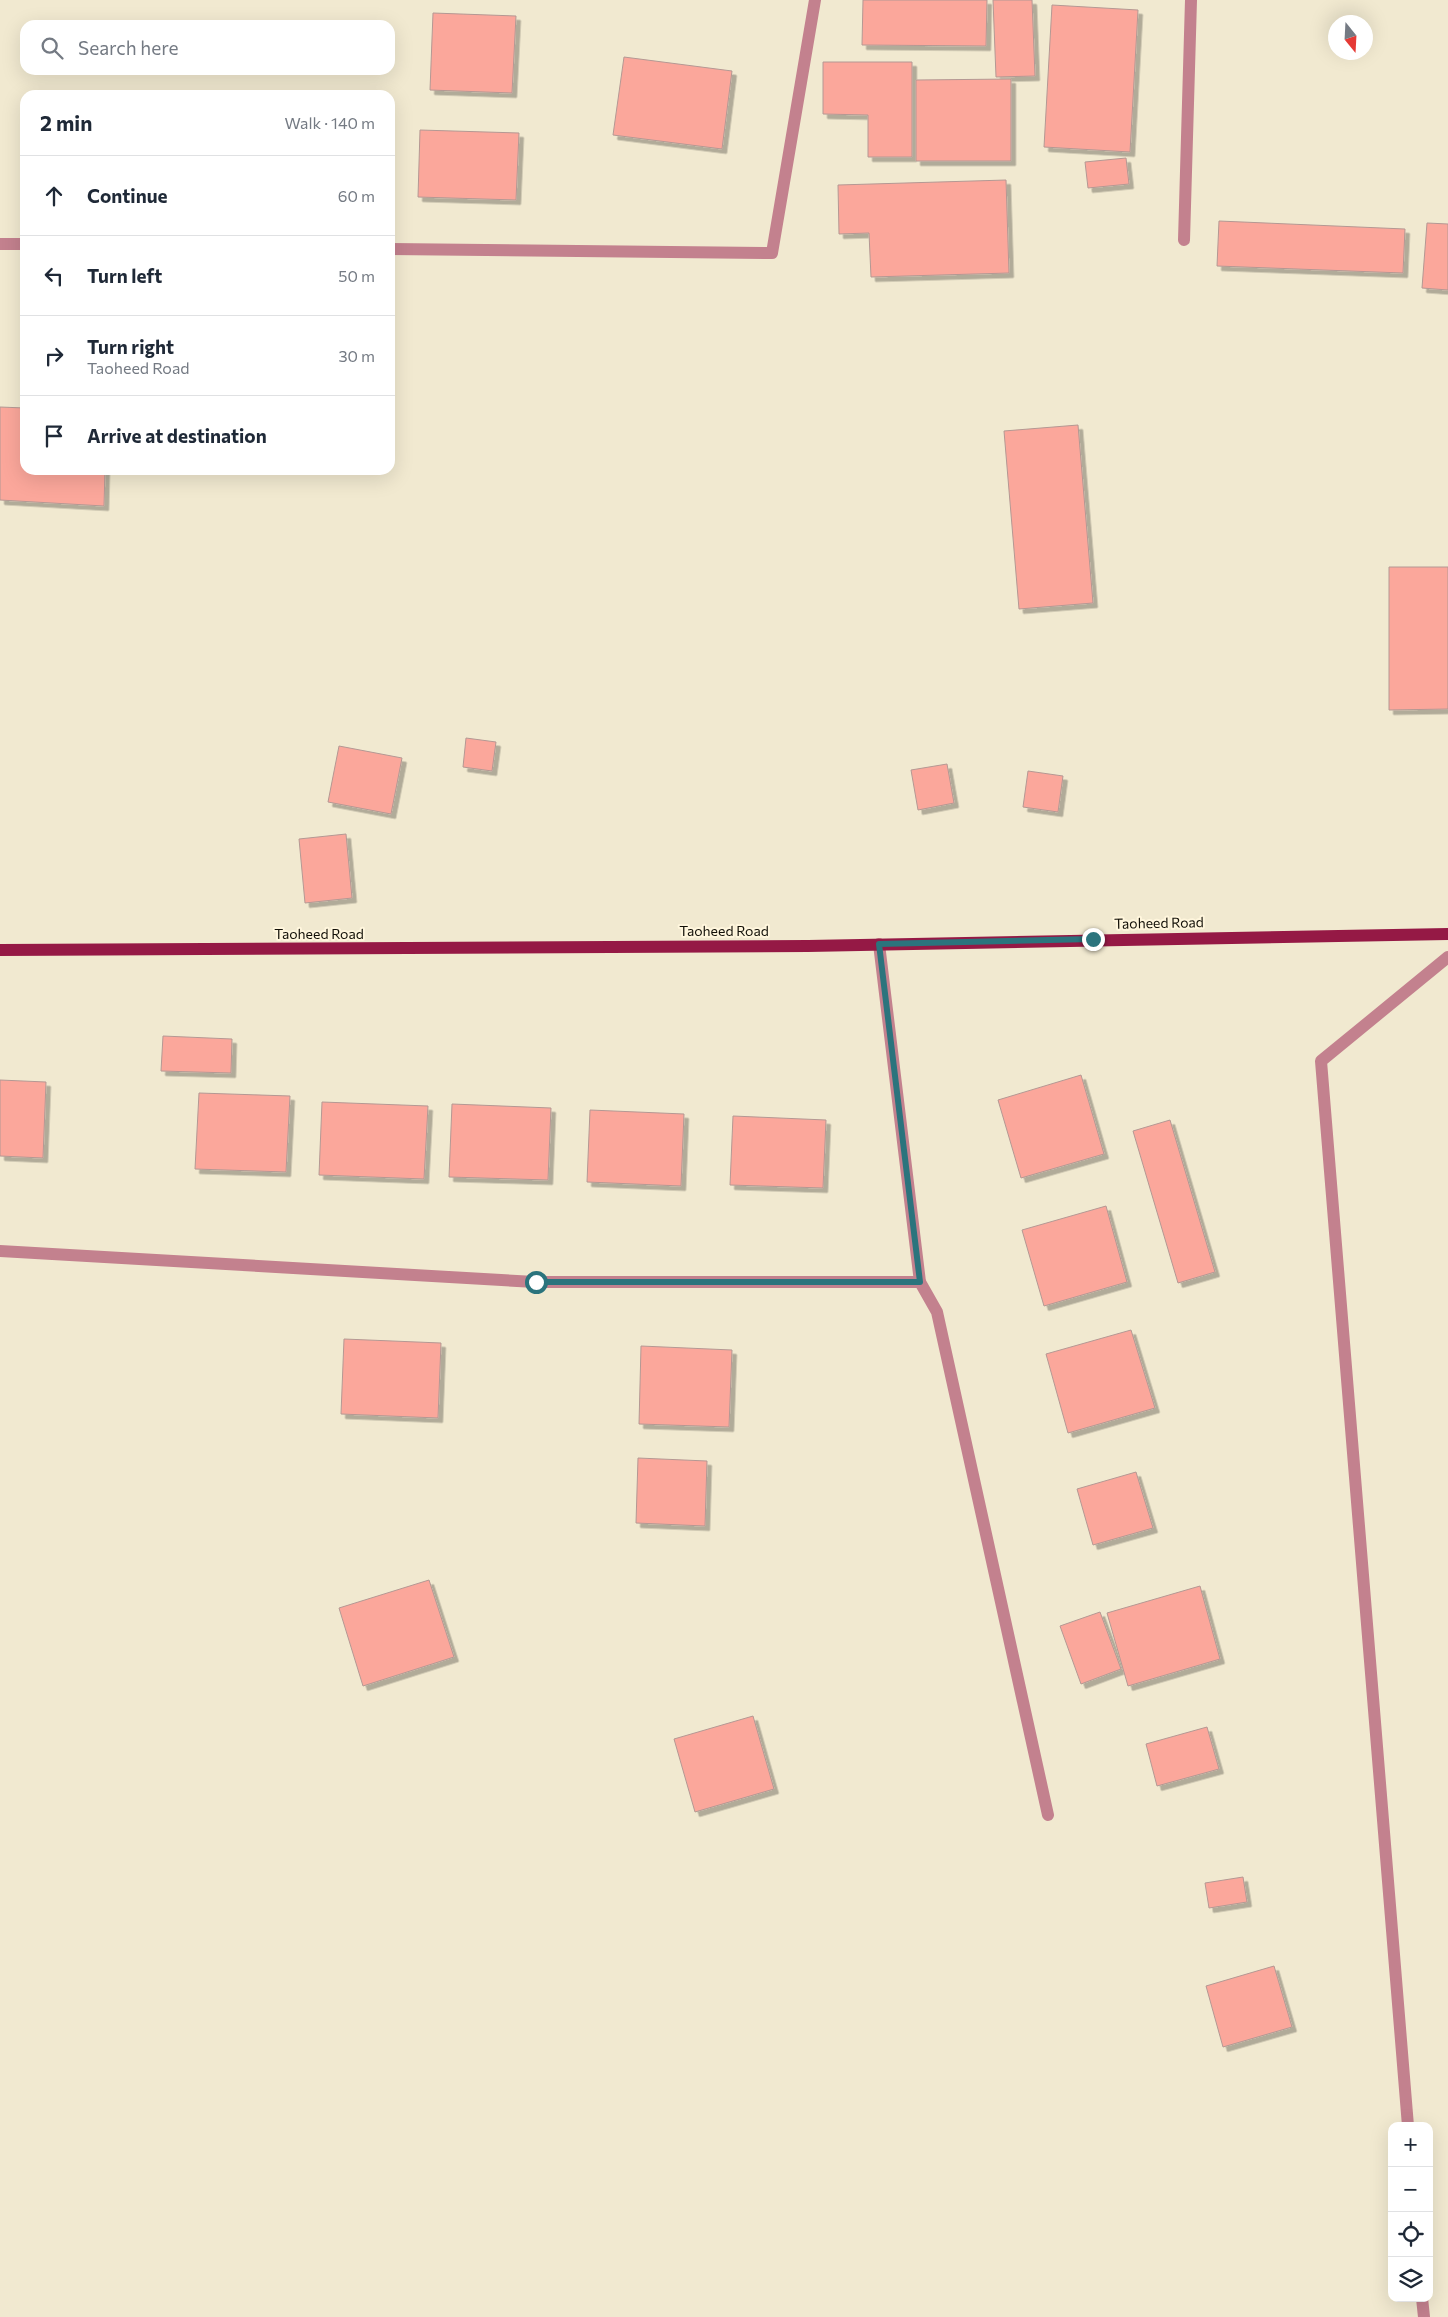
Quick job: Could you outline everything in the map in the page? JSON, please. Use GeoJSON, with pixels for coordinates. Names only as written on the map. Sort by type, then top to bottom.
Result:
{"type":"FeatureCollection","features":[{"type":"Feature","properties":{"kind":"main road","name":"Taoheed Road"},"geometry":{"type":"LineString","coordinates":[[0,950],[879,944],[1448,934]]}},
{"type":"Feature","properties":{"kind":"street"},"geometry":{"type":"LineString","coordinates":[[395,249],[772,253],[815,0]]}},
{"type":"Feature","properties":{"kind":"street"},"geometry":{"type":"LineString","coordinates":[[1184,240],[1191,0]]}},
{"type":"Feature","properties":{"kind":"street"},"geometry":{"type":"LineString","coordinates":[[0,244],[20,244]]}},
{"type":"Feature","properties":{"kind":"street"},"geometry":{"type":"LineString","coordinates":[[879,944],[920,1282],[937,1312],[1048,1815]]}},
{"type":"Feature","properties":{"kind":"street"},"geometry":{"type":"LineString","coordinates":[[1408,2122],[1321,1061],[1448,957]]}},
{"type":"Feature","properties":{"kind":"street"},"geometry":{"type":"LineString","coordinates":[[0,1251],[536,1282],[920,1282]]}},
{"type":"Feature","properties":{"kind":"street"},"geometry":{"type":"LineString","coordinates":[[1422,2302],[1424,2317]]}},
{"type":"Feature","properties":{"kind":"building"},"geometry":{"type":"Polygon","coordinates":[[[863,0],[987,0],[986,46],[862,45],[863,0]]]}},
{"type":"Feature","properties":{"kind":"building"},"geometry":{"type":"Polygon","coordinates":[[[993,0],[1032,0],[1035,76],[996,77],[993,0]]]}},
{"type":"Feature","properties":{"kind":"building"},"geometry":{"type":"Polygon","coordinates":[[[1052,5],[1138,10],[1130,152],[1044,147],[1052,5]]]}},
{"type":"Feature","properties":{"kind":"building"},"geometry":{"type":"Polygon","coordinates":[[[433,13],[516,16],[512,93],[430,90],[433,13]]]}},
{"type":"Feature","properties":{"kind":"building"},"geometry":{"type":"Polygon","coordinates":[[[624,57],[732,71],[722,149],[613,135],[624,57]]]}},
{"type":"Feature","properties":{"kind":"building"},"geometry":{"type":"Polygon","coordinates":[[[823,62],[912,62],[912,157],[868,157],[868,115],[823,114],[823,62]]]}},
{"type":"Feature","properties":{"kind":"building"},"geometry":{"type":"Polygon","coordinates":[[[1011,79],[1011,161],[916,161],[916,80],[1011,79]]]}},
{"type":"Feature","properties":{"kind":"building"},"geometry":{"type":"Polygon","coordinates":[[[420,130],[519,133],[516,200],[418,197],[420,130]]]}},
{"type":"Feature","properties":{"kind":"building"},"geometry":{"type":"Polygon","coordinates":[[[1126,158],[1129,184],[1088,188],[1085,162],[1126,158]]]}},
{"type":"Feature","properties":{"kind":"building"},"geometry":{"type":"Polygon","coordinates":[[[1006,180],[1009,273],[871,277],[869,233],[839,234],[838,185],[1006,180]]]}},
{"type":"Feature","properties":{"kind":"building"},"geometry":{"type":"Polygon","coordinates":[[[1219,221],[1405,229],[1403,273],[1217,266],[1219,221]]]}},
{"type":"Feature","properties":{"kind":"building"},"geometry":{"type":"Polygon","coordinates":[[[1427,223],[1448,224],[1448,290],[1422,288],[1427,223]]]}},
{"type":"Feature","properties":{"kind":"building"},"geometry":{"type":"Polygon","coordinates":[[[0,407],[20,408],[20,475],[105,475],[104,506],[0,500],[0,407]]]}},
{"type":"Feature","properties":{"kind":"building"},"geometry":{"type":"Polygon","coordinates":[[[1078,425],[1093,603],[1019,609],[1004,431],[1078,425]]]}},
{"type":"Feature","properties":{"kind":"building"},"geometry":{"type":"Polygon","coordinates":[[[1389,567],[1448,567],[1448,709],[1389,710],[1389,567]]]}},
{"type":"Feature","properties":{"kind":"building"},"geometry":{"type":"Polygon","coordinates":[[[466,738],[496,742],[492,771],[463,767],[466,738]]]}},
{"type":"Feature","properties":{"kind":"building"},"geometry":{"type":"Polygon","coordinates":[[[339,746],[402,758],[391,814],[328,802],[339,746]]]}},
{"type":"Feature","properties":{"kind":"building"},"geometry":{"type":"Polygon","coordinates":[[[947,764],[954,803],[918,810],[911,770],[947,764]]]}},
{"type":"Feature","properties":{"kind":"building"},"geometry":{"type":"Polygon","coordinates":[[[1028,771],[1063,776],[1058,812],[1023,807],[1028,771]]]}},
{"type":"Feature","properties":{"kind":"building"},"geometry":{"type":"Polygon","coordinates":[[[346,834],[352,898],[305,903],[299,839],[346,834]]]}},
{"type":"Feature","properties":{"kind":"building"},"geometry":{"type":"Polygon","coordinates":[[[163,1036],[232,1039],[231,1073],[161,1071],[163,1036]]]}},
{"type":"Feature","properties":{"kind":"building"},"geometry":{"type":"Polygon","coordinates":[[[1081,1075],[1104,1154],[1021,1178],[998,1100],[1081,1075]]]}},
{"type":"Feature","properties":{"kind":"building"},"geometry":{"type":"Polygon","coordinates":[[[0,1080],[46,1082],[43,1158],[0,1156],[0,1080]]]}},
{"type":"Feature","properties":{"kind":"building"},"geometry":{"type":"Polygon","coordinates":[[[199,1093],[290,1096],[286,1172],[195,1169],[199,1093]]]}},
{"type":"Feature","properties":{"kind":"building"},"geometry":{"type":"Polygon","coordinates":[[[322,1102],[428,1106],[424,1179],[319,1175],[322,1102]]]}},
{"type":"Feature","properties":{"kind":"building"},"geometry":{"type":"Polygon","coordinates":[[[452,1104],[551,1108],[548,1180],[449,1177],[452,1104]]]}},
{"type":"Feature","properties":{"kind":"building"},"geometry":{"type":"Polygon","coordinates":[[[590,1110],[684,1114],[681,1186],[587,1182],[590,1110]]]}},
{"type":"Feature","properties":{"kind":"building"},"geometry":{"type":"Polygon","coordinates":[[[733,1116],[826,1120],[823,1188],[730,1185],[733,1116]]]}},
{"type":"Feature","properties":{"kind":"building"},"geometry":{"type":"Polygon","coordinates":[[[1170,1120],[1215,1272],[1178,1283],[1133,1131],[1170,1120]]]}},
{"type":"Feature","properties":{"kind":"building"},"geometry":{"type":"Polygon","coordinates":[[[1106,1206],[1127,1282],[1044,1306],[1022,1230],[1106,1206]]]}},
{"type":"Feature","properties":{"kind":"building"},"geometry":{"type":"Polygon","coordinates":[[[1131,1330],[1155,1408],[1068,1433],[1046,1354],[1131,1330]]]}},
{"type":"Feature","properties":{"kind":"building"},"geometry":{"type":"Polygon","coordinates":[[[344,1339],[441,1343],[438,1418],[341,1414],[344,1339]]]}},
{"type":"Feature","properties":{"kind":"building"},"geometry":{"type":"Polygon","coordinates":[[[641,1346],[732,1350],[729,1427],[639,1424],[641,1346]]]}},
{"type":"Feature","properties":{"kind":"building"},"geometry":{"type":"Polygon","coordinates":[[[638,1458],[707,1461],[705,1526],[636,1523],[638,1458]]]}},
{"type":"Feature","properties":{"kind":"building"},"geometry":{"type":"Polygon","coordinates":[[[1136,1472],[1153,1528],[1093,1545],[1077,1489],[1136,1472]]]}},
{"type":"Feature","properties":{"kind":"building"},"geometry":{"type":"Polygon","coordinates":[[[429,1580],[454,1657],[363,1686],[339,1608],[429,1580]]]}},
{"type":"Feature","properties":{"kind":"building"},"geometry":{"type":"Polygon","coordinates":[[[1200,1586],[1220,1659],[1128,1686],[1107,1613],[1200,1586]]]}},
{"type":"Feature","properties":{"kind":"building"},"geometry":{"type":"Polygon","coordinates":[[[1100,1612],[1121,1669],[1081,1684],[1060,1626],[1100,1612]]]}},
{"type":"Feature","properties":{"kind":"building"},"geometry":{"type":"Polygon","coordinates":[[[753,1716],[774,1789],[695,1812],[674,1739],[753,1716]]]}},
{"type":"Feature","properties":{"kind":"building"},"geometry":{"type":"Polygon","coordinates":[[[1207,1727],[1219,1769],[1157,1786],[1146,1744],[1207,1727]]]}},
{"type":"Feature","properties":{"kind":"building"},"geometry":{"type":"Polygon","coordinates":[[[1243,1877],[1247,1902],[1209,1908],[1205,1883],[1243,1877]]]}},
{"type":"Feature","properties":{"kind":"building"},"geometry":{"type":"Polygon","coordinates":[[[1274,1966],[1292,2027],[1223,2047],[1206,1986],[1274,1966]]]}},
{"type":"Feature","properties":{"kind":"route"},"geometry":{"type":"LineString","coordinates":[[536,1282],[920,1282],[879,944],[1093,939]]}}]}
